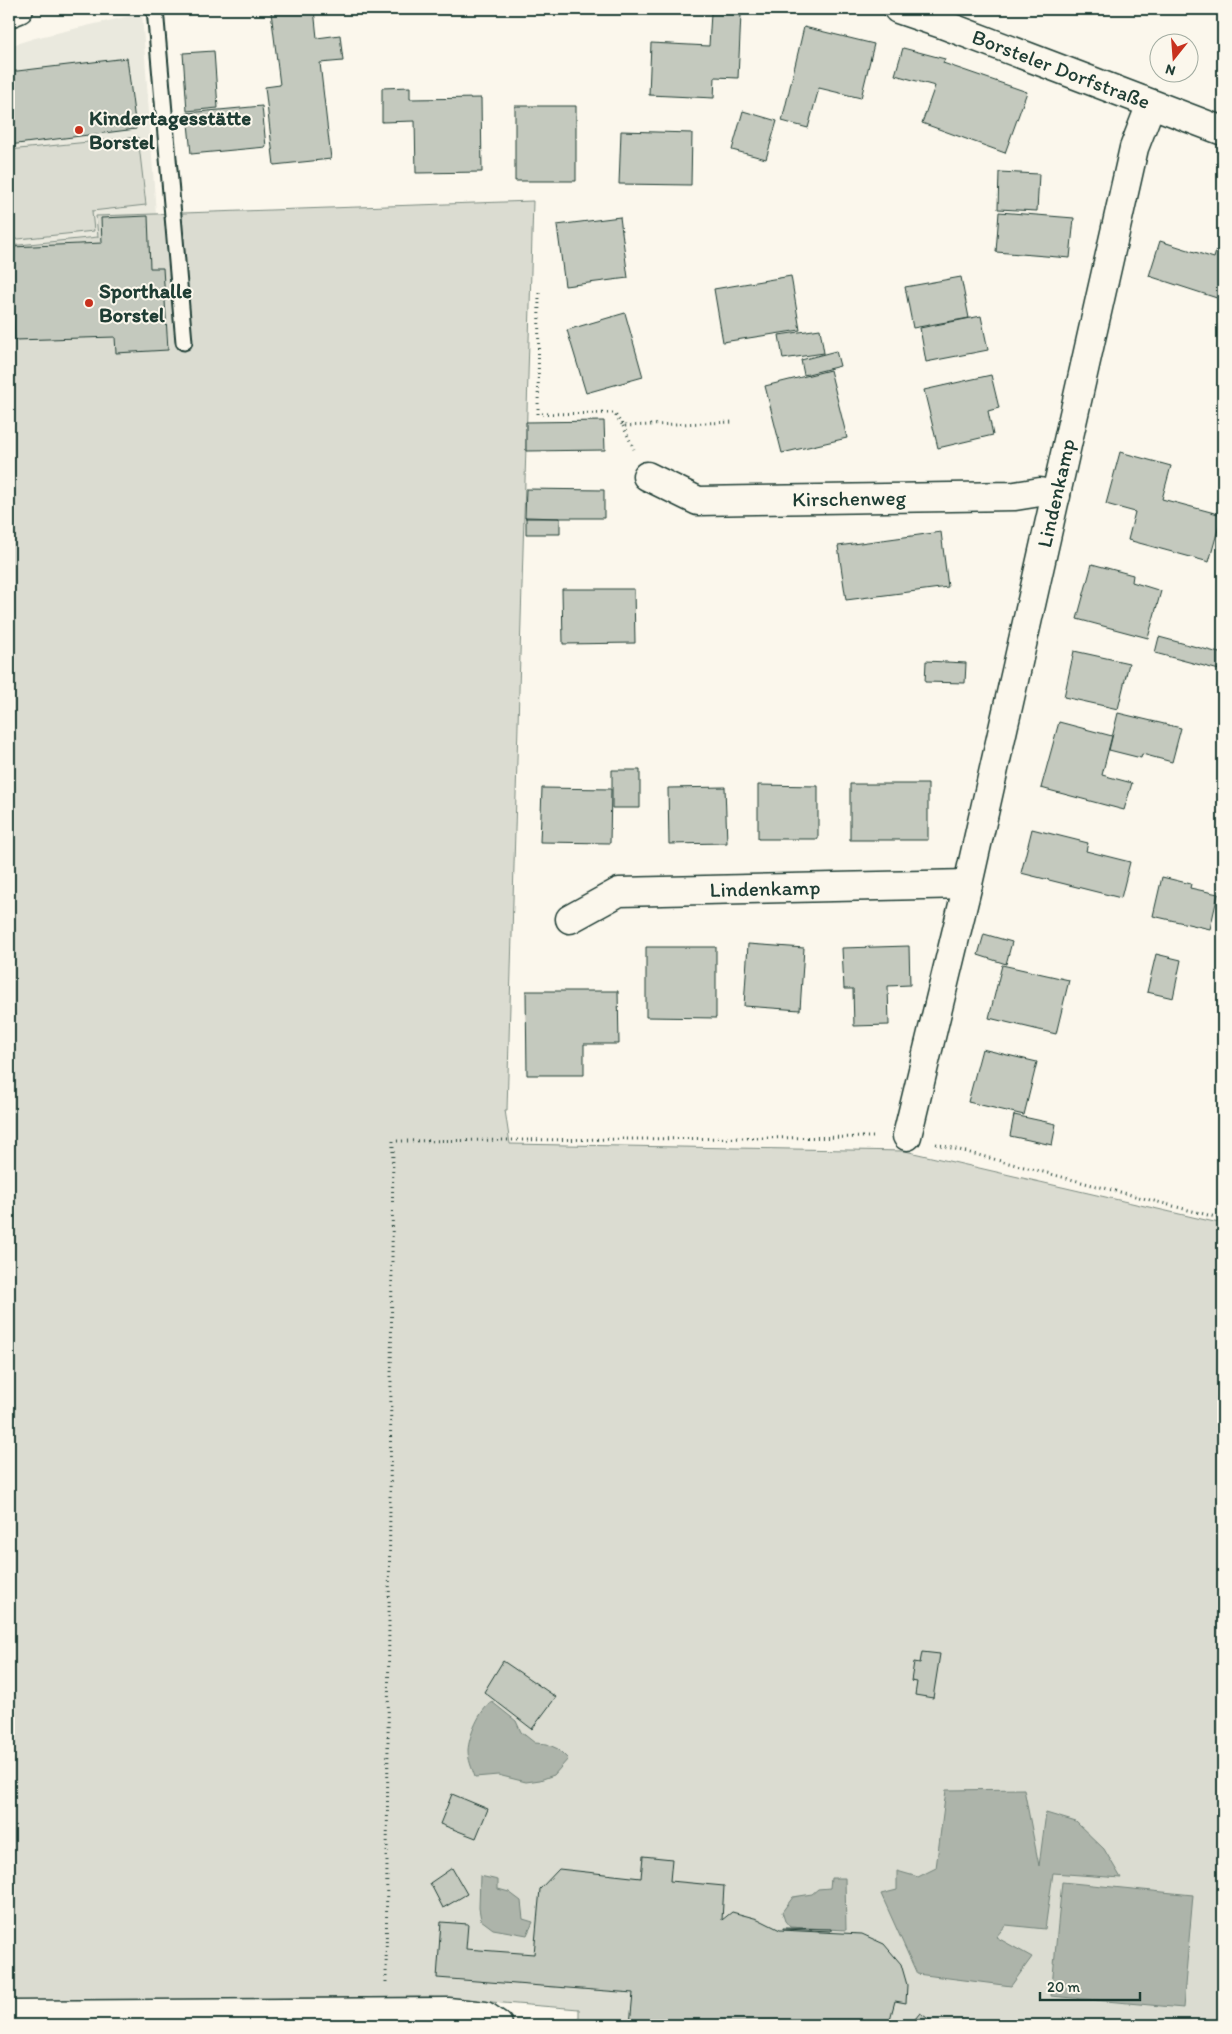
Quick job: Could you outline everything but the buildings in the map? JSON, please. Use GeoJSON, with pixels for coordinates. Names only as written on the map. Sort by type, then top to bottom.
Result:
{"type":"FeatureCollection","features":[{"type":"Feature","properties":{"kind":"street"},"geometry":{"type":"LineString","coordinates":[[9,13],[20,9]]}},
{"type":"Feature","properties":{"kind":"street","name":"Borsteler Dorfstraße"},"geometry":{"type":"LineString","coordinates":[[898,9],[1223,131]]}},
{"type":"Feature","properties":{"kind":"street","name":"Lindenkamp"},"geometry":{"type":"LineString","coordinates":[[907,1136],[968,884],[1134,148],[1150,104]]}},
{"type":"Feature","properties":{"kind":"street","name":"Kirschenweg"},"geometry":{"type":"LineString","coordinates":[[647,476],[698,501],[1015,496],[1040,492],[1056,496]]}},
{"type":"Feature","properties":{"kind":"street","name":"Lindenkamp"},"geometry":{"type":"LineString","coordinates":[[570,919],[619,892],[968,884]]}},
{"type":"Feature","properties":{"kind":"street"},"geometry":{"type":"LineString","coordinates":[[9,2015],[448,2012],[485,2016],[498,2025]]}},
{"type":"Feature","properties":{"kind":"lane"},"geometry":{"type":"LineString","coordinates":[[155,9],[184,342]]}},
{"type":"Feature","properties":{"kind":"path"},"geometry":{"type":"LineString","coordinates":[[539,293],[538,414],[614,413],[624,426],[734,422]]}},
{"type":"Feature","properties":{"kind":"path"},"geometry":{"type":"LineString","coordinates":[[386,2013],[393,1141],[907,1136],[1223,1218]]}},
{"type":"Feature","properties":{"kind":"shaded area","name":"Kindertagesstätte Borstel"},"geometry":{"type":"Polygon","coordinates":[[[142,13],[156,214],[96,216],[98,237],[9,246],[9,46],[35,38],[142,13]]]}},
{"type":"Feature","properties":{"kind":"shaded area"},"geometry":{"type":"Polygon","coordinates":[[[138,137],[146,205],[92,211],[94,231],[9,240],[9,150],[138,137]]]}},
{"type":"Feature","properties":{"kind":"shaded area"},"geometry":{"type":"Polygon","coordinates":[[[533,201],[507,1110],[505,1110],[510,1144],[905,1151],[1223,1224],[1223,2025],[579,2025],[579,2009],[428,1997],[9,2001],[9,246],[98,237],[96,216],[533,201]]]}},
{"type":"Feature","properties":{"kind":"shaded area"},"geometry":{"type":"Polygon","coordinates":[[[492,1702],[516,1721],[521,1732],[535,1743],[547,1744],[558,1749],[568,1759],[554,1775],[526,1782],[498,1775],[475,1777],[470,1764],[469,1744],[479,1717],[492,1702]]]}},
{"type":"Feature","properties":{"kind":"shaded area"},"geometry":{"type":"Polygon","coordinates":[[[1024,1789],[1039,1866],[1046,1813],[1076,1822],[1104,1849],[1121,1878],[1053,1873],[1045,1929],[1006,1925],[996,1937],[1032,1957],[1011,1986],[917,1974],[881,1894],[897,1890],[897,1871],[918,1877],[936,1868],[946,1790],[1024,1789]]]}},
{"type":"Feature","properties":{"kind":"shaded area"},"geometry":{"type":"Polygon","coordinates":[[[480,1876],[498,1880],[498,1889],[509,1892],[521,1901],[523,1919],[533,1922],[527,1935],[493,1929],[481,1920],[479,1908],[480,1876]]]}},
{"type":"Feature","properties":{"kind":"shaded area"},"geometry":{"type":"Polygon","coordinates":[[[831,1878],[845,1878],[846,1930],[790,1927],[785,1921],[782,1912],[793,1897],[812,1894],[818,1889],[830,1888],[831,1878]]]}},
{"type":"Feature","properties":{"kind":"shaded area"},"geometry":{"type":"Polygon","coordinates":[[[1062,1882],[1193,1895],[1183,2008],[1051,1996],[1062,1882]]]}},
{"type":"Feature","properties":{"kind":"place","name":"Kindertagesstätte Borstel"},"geometry":{"type":"Point","coordinates":[79,130]}},
{"type":"Feature","properties":{"kind":"place","name":"Sporthalle Borstel"},"geometry":{"type":"Point","coordinates":[89,303]}}]}
